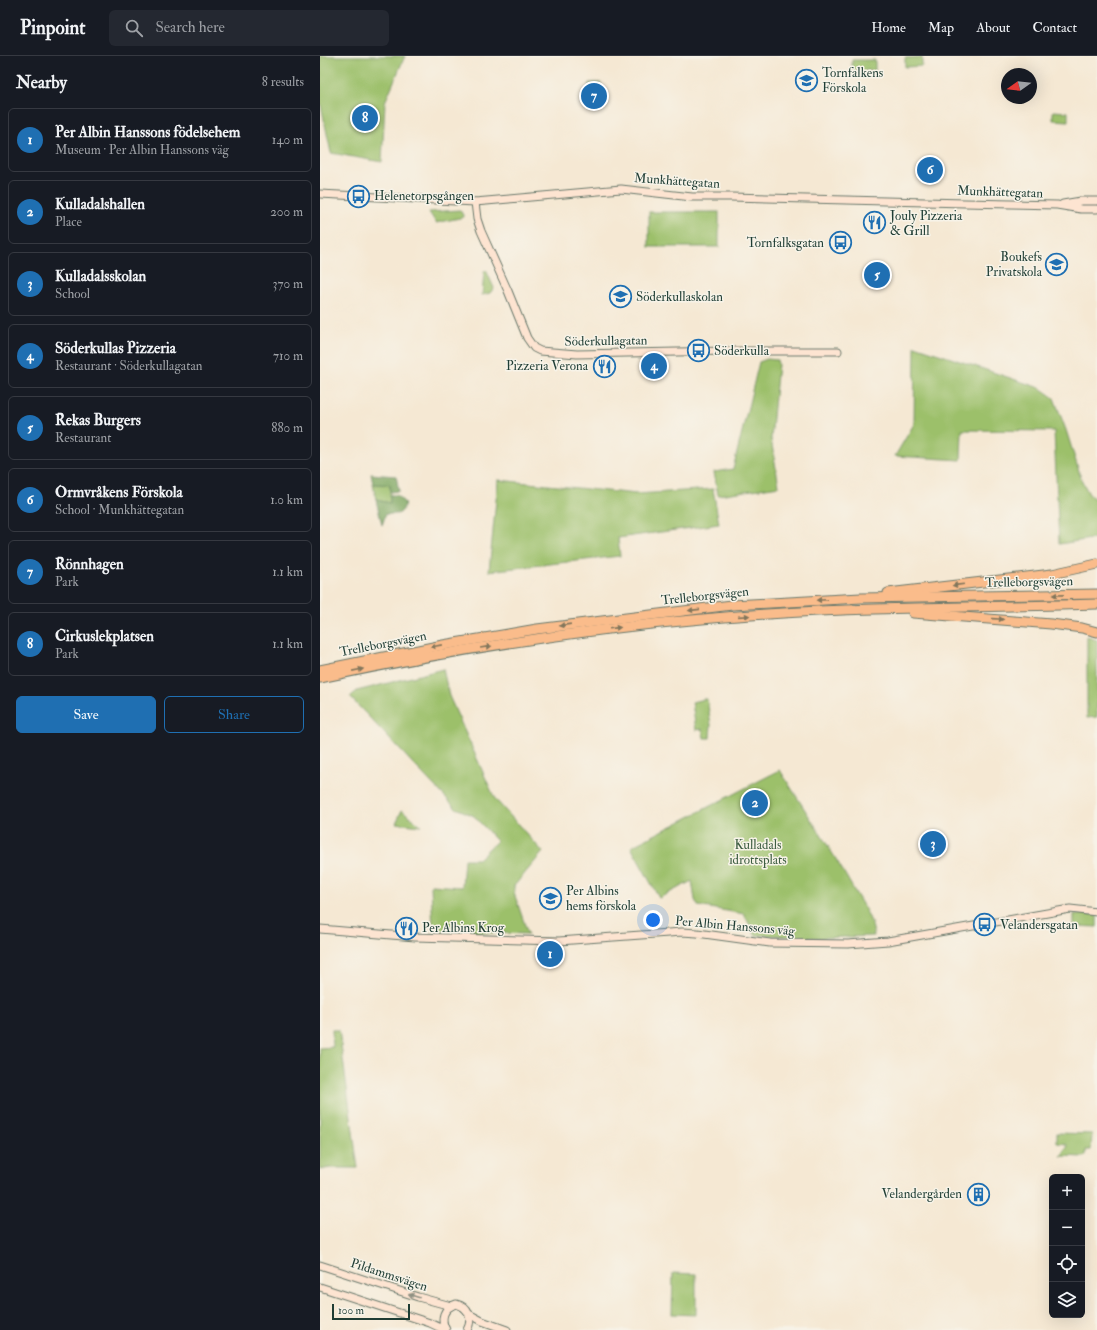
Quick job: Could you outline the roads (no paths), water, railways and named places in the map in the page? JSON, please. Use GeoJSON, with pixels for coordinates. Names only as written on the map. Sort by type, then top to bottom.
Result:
{"type":"FeatureCollection","features":[{"type":"Feature","properties":{"kind":"highway"},"geometry":{"type":"LineString","coordinates":[[861,598],[890,592],[1052,574],[1097,564]]}},
{"type":"Feature","properties":{"kind":"highway","name":"Trelleborgsvägen"},"geometry":{"type":"LineString","coordinates":[[320,670],[443,645],[576,624],[732,605],[861,598],[1097,594]]}},
{"type":"Feature","properties":{"kind":"highway","name":"Trelleborgsvägen"},"geometry":{"type":"LineString","coordinates":[[320,678],[441,654],[618,628],[761,615],[890,609],[1097,604]]}},
{"type":"Feature","properties":{"kind":"highway"},"geometry":{"type":"LineString","coordinates":[[890,609],[902,612],[1057,624],[1097,632]]}},
{"type":"Feature","properties":{"kind":"street","name":"Munkhättegatan"},"geometry":{"type":"LineString","coordinates":[[320,194],[475,202],[621,189],[692,197],[1056,205],[1081,209],[1097,209]]}},
{"type":"Feature","properties":{"kind":"street","name":"Munkhättegatan"},"geometry":{"type":"LineString","coordinates":[[1056,205],[1081,201],[1097,201]]}},
{"type":"Feature","properties":{"kind":"street","name":"Söderkullagatan"},"geometry":{"type":"LineString","coordinates":[[475,202],[477,219],[481,231],[527,338],[534,348],[540,352],[582,354],[728,351],[838,351]]}},
{"type":"Feature","properties":{"kind":"street","name":"Per Albin Hanssons väg"},"geometry":{"type":"LineString","coordinates":[[320,929],[415,937],[559,941],[682,932],[770,943],[848,944],[888,941],[1017,920],[1064,910],[1097,912]]}},
{"type":"Feature","properties":{"kind":"street","name":"Pildammsvägen"},"geometry":{"type":"LineString","coordinates":[[320,1265],[418,1297],[451,1306],[456,1304],[466,1309],[469,1314]]}},
{"type":"Feature","properties":{"kind":"street"},"geometry":{"type":"LineString","coordinates":[[320,1287],[430,1323],[445,1330]]}},
{"type":"Feature","properties":{"kind":"street"},"geometry":{"type":"LineString","coordinates":[[445,1330],[442,1318],[446,1310],[451,1306]]}},
{"type":"Feature","properties":{"kind":"street"},"geometry":{"type":"LineString","coordinates":[[468,1330],[470,1323],[469,1314]]}},
{"type":"Feature","properties":{"kind":"street"},"geometry":{"type":"LineString","coordinates":[[469,1314],[482,1321],[507,1330]]}},
{"type":"Feature","properties":{"kind":"place","name":"Tornfalkens Förskola"},"geometry":{"type":"Point","coordinates":[806,80]}},
{"type":"Feature","properties":{"kind":"place","name":"Rönnhagen"},"geometry":{"type":"Point","coordinates":[594,96]}},
{"type":"Feature","properties":{"kind":"place","name":"Cirkuslekplatsen"},"geometry":{"type":"Point","coordinates":[365,118]}},
{"type":"Feature","properties":{"kind":"place","name":"Ormvråkens Förskola"},"geometry":{"type":"Point","coordinates":[930,170]}},
{"type":"Feature","properties":{"kind":"place","name":"Helenetorpsgången"},"geometry":{"type":"Point","coordinates":[358,196]}},
{"type":"Feature","properties":{"kind":"place","name":"Jouly Pizzeria & Grill"},"geometry":{"type":"Point","coordinates":[875,223]}},
{"type":"Feature","properties":{"kind":"place","name":"Tornfalksgatan"},"geometry":{"type":"Point","coordinates":[840,243]}},
{"type":"Feature","properties":{"kind":"place","name":"Boukefs Privatskola"},"geometry":{"type":"Point","coordinates":[1057,264]}},
{"type":"Feature","properties":{"kind":"place","name":"Rekas Burgers"},"geometry":{"type":"Point","coordinates":[877,275]}},
{"type":"Feature","properties":{"kind":"place","name":"Söderkullaskolan"},"geometry":{"type":"Point","coordinates":[620,297]}},
{"type":"Feature","properties":{"kind":"place","name":"Söderkulla"},"geometry":{"type":"Point","coordinates":[699,351]}},
{"type":"Feature","properties":{"kind":"place","name":"Pizzeria Verona"},"geometry":{"type":"Point","coordinates":[604,366]}},
{"type":"Feature","properties":{"kind":"place","name":"Söderkullas Pizzeria"},"geometry":{"type":"Point","coordinates":[654,366]}},
{"type":"Feature","properties":{"kind":"place","name":"Kulladalshallen"},"geometry":{"type":"Point","coordinates":[755,803]}},
{"type":"Feature","properties":{"kind":"place","name":"Kulladalsskolan"},"geometry":{"type":"Point","coordinates":[933,844]}},
{"type":"Feature","properties":{"kind":"place","name":"Per Albins hems förskola"},"geometry":{"type":"Point","coordinates":[551,898]}},
{"type":"Feature","properties":{"kind":"place","name":"Velandersgatan"},"geometry":{"type":"Point","coordinates":[984,925]}},
{"type":"Feature","properties":{"kind":"place","name":"Per Albins Krog"},"geometry":{"type":"Point","coordinates":[406,928]}},
{"type":"Feature","properties":{"kind":"place","name":"Per Albin Hanssons födelsehem"},"geometry":{"type":"Point","coordinates":[550,954]}},
{"type":"Feature","properties":{"kind":"place","name":"Velandergården"},"geometry":{"type":"Point","coordinates":[978,1194]}},
{"type":"Feature","properties":{"kind":"park label","name":"Kulladals idrottsplats"},"geometry":{"type":"Point","coordinates":[758,852]}}]}
